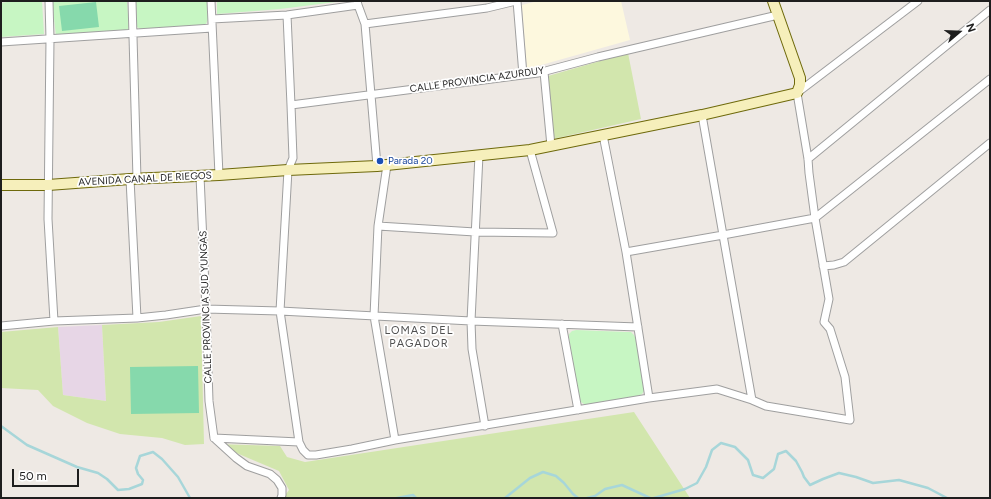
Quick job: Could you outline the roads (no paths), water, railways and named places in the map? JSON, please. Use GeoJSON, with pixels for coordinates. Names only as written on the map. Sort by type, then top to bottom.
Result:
{"type":"FeatureCollection","features":[{"type":"Feature","properties":{"kind":"street"},"geometry":{"type":"LineString","coordinates":[[49,1],[48,219],[54,321]]}},
{"type":"Feature","properties":{"kind":"street"},"geometry":{"type":"LineString","coordinates":[[132,1],[133,179],[137,318]]}},
{"type":"Feature","properties":{"kind":"street"},"geometry":{"type":"LineString","coordinates":[[211,1],[219,175]]}},
{"type":"Feature","properties":{"kind":"street"},"geometry":{"type":"LineString","coordinates":[[365,24],[487,8],[506,2],[517,1],[523,75]]}},
{"type":"Feature","properties":{"kind":"street"},"geometry":{"type":"LineString","coordinates":[[286,15],[293,158],[288,170],[280,311],[299,442],[303,450],[308,455],[352,449],[395,440],[649,398],[717,389],[766,406],[850,420],[845,377],[830,329],[824,322],[829,299],[815,218],[808,159],[796,93],[800,85],[800,78],[773,1]]}},
{"type":"Feature","properties":{"kind":"street"},"geometry":{"type":"LineString","coordinates":[[796,93],[918,1]]}},
{"type":"Feature","properties":{"kind":"street"},"geometry":{"type":"LineString","coordinates":[[212,19],[286,15],[357,3],[365,24],[371,95],[382,165],[374,316],[395,440]]}},
{"type":"Feature","properties":{"kind":"street"},"geometry":{"type":"LineString","coordinates":[[808,159],[990,10]]}},
{"type":"Feature","properties":{"kind":"street","name":"CALLE PROVINCIA AZURDUY"},"geometry":{"type":"LineString","coordinates":[[291,105],[538,74],[598,56],[778,15]]}},
{"type":"Feature","properties":{"kind":"street"},"geometry":{"type":"LineString","coordinates":[[1,42],[212,28]]}},
{"type":"Feature","properties":{"kind":"street"},"geometry":{"type":"LineString","coordinates":[[544,72],[551,146]]}},
{"type":"Feature","properties":{"kind":"street"},"geometry":{"type":"LineString","coordinates":[[626,252],[815,218],[990,79]]}},
{"type":"Feature","properties":{"kind":"street","name":"AVENIDA CANAL DE RIEGOS"},"geometry":{"type":"LineString","coordinates":[[1,185],[219,175],[382,165],[479,156],[551,146],[702,115],[796,93]]}},
{"type":"Feature","properties":{"kind":"street"},"geometry":{"type":"LineString","coordinates":[[702,115],[752,400]]}},
{"type":"Feature","properties":{"kind":"street"},"geometry":{"type":"LineString","coordinates":[[603,135],[626,252],[649,398]]}},
{"type":"Feature","properties":{"kind":"street"},"geometry":{"type":"LineString","coordinates":[[823,266],[844,262],[990,143]]}},
{"type":"Feature","properties":{"kind":"street"},"geometry":{"type":"LineString","coordinates":[[378,226],[475,232],[553,233],[530,150]]}},
{"type":"Feature","properties":{"kind":"street"},"geometry":{"type":"LineString","coordinates":[[479,156],[471,321],[472,349],[485,426]]}},
{"type":"Feature","properties":{"kind":"street","name":"CALLE PROVINCIA SUD YUNGAS"},"geometry":{"type":"LineString","coordinates":[[200,176],[209,401],[214,438]]}},
{"type":"Feature","properties":{"kind":"street"},"geometry":{"type":"LineString","coordinates":[[1,326],[54,321],[137,318],[206,309],[638,327]]}},
{"type":"Feature","properties":{"kind":"street"},"geometry":{"type":"LineString","coordinates":[[562,324],[578,410]]}},
{"type":"Feature","properties":{"kind":"street"},"geometry":{"type":"LineString","coordinates":[[214,438],[299,442]]}},
{"type":"Feature","properties":{"kind":"street"},"geometry":{"type":"LineString","coordinates":[[214,438],[247,466],[270,474],[277,480],[282,488],[281,498]]}},
{"type":"Feature","properties":{"kind":"waterway"},"geometry":{"type":"LineString","coordinates":[[1,426],[27,445],[77,467],[98,473],[107,479],[118,490],[129,489],[142,484],[143,480],[138,474],[136,468],[140,456],[153,452],[162,459],[178,477],[190,498]]}},
{"type":"Feature","properties":{"kind":"waterway"},"geometry":{"type":"LineString","coordinates":[[654,498],[685,489],[697,483],[706,467],[712,450],[721,443],[735,447],[748,460],[753,475],[763,478],[774,469],[778,454],[786,451],[796,461],[810,485],[839,473],[873,483],[899,480],[928,488],[947,498]]}},
{"type":"Feature","properties":{"kind":"waterway"},"geometry":{"type":"LineString","coordinates":[[505,498],[530,478],[543,472],[556,476],[578,498]]}},
{"type":"Feature","properties":{"kind":"waterway"},"geometry":{"type":"LineString","coordinates":[[587,498],[595,496],[605,489],[622,485],[650,498]]}},
{"type":"Feature","properties":{"kind":"waterway"},"geometry":{"type":"LineString","coordinates":[[397,498],[413,495],[416,498]]}},
{"type":"Feature","properties":{"kind":"place","name":"Parada 20"},"geometry":{"type":"Point","coordinates":[380,161]}},
{"type":"Feature","properties":{"kind":"district","name":"LOMAS DEL PAGADOR"},"geometry":{"type":"Point","coordinates":[419,337]}}]}
